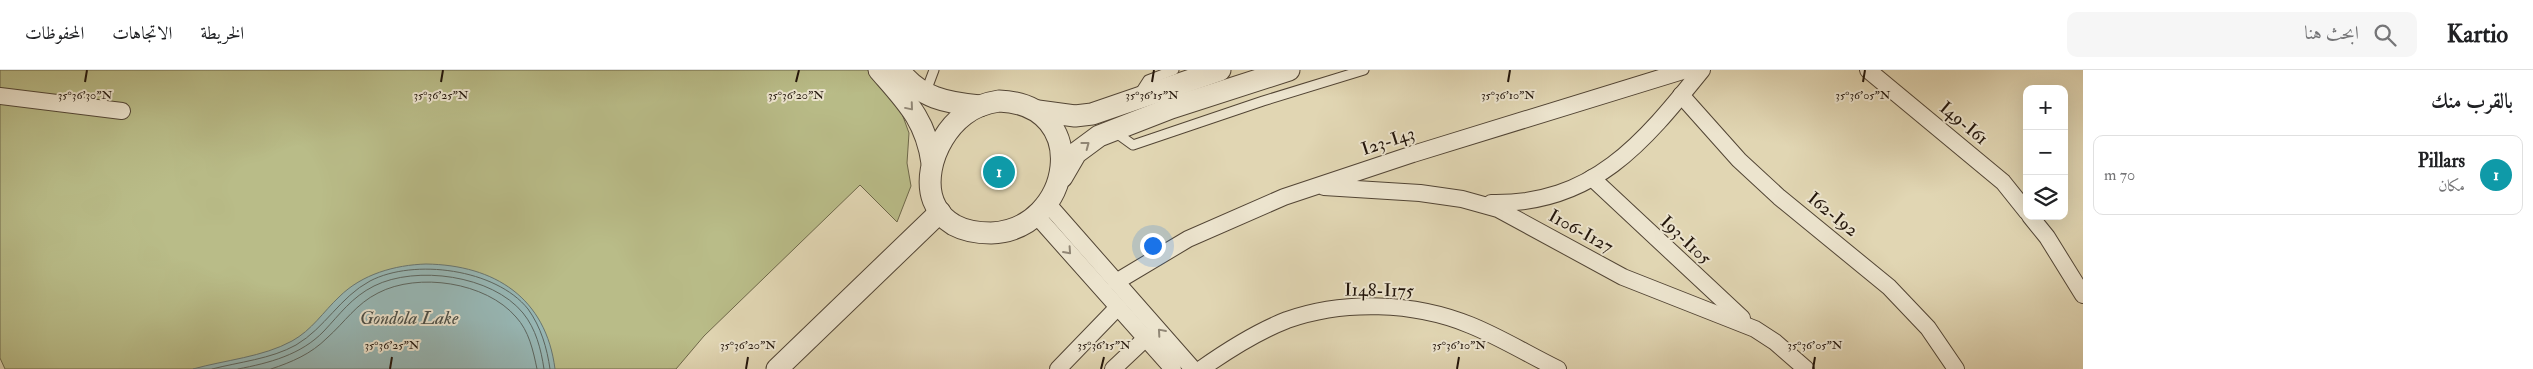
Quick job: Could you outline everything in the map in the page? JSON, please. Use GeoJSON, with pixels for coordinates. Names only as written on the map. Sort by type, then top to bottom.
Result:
{"type":"FeatureCollection","features":[{"type":"Feature","properties":{"kind":"street"},"geometry":{"type":"LineString","coordinates":[[879,70],[919,118],[928,137],[932,164],[930,188],[940,212],[957,227],[984,233],[1016,227],[1041,209],[1058,184],[1072,158],[1083,146],[1113,130],[1172,108],[1289,70]]}},
{"type":"Feature","properties":{"kind":"street"},"geometry":{"type":"LineString","coordinates":[[899,70],[925,94],[944,102],[980,106]]}},
{"type":"Feature","properties":{"kind":"street"},"geometry":{"type":"LineString","coordinates":[[932,164],[946,134],[963,115],[980,106],[999,101],[1009,101],[1020,103],[1038,111],[1084,116],[1220,70]]}},
{"type":"Feature","properties":{"kind":"street","name":"I23-I43"},"geometry":{"type":"LineString","coordinates":[[1116,282],[1188,239],[1242,214],[1317,186],[1422,151],[1686,70]]}},
{"type":"Feature","properties":{"kind":"street"},"geometry":{"type":"LineString","coordinates":[[1478,203],[1528,202],[1560,192],[1592,178],[1633,149],[1660,123],[1702,70]]}},
{"type":"Feature","properties":{"kind":"street","name":"I49-I61"},"geometry":{"type":"LineString","coordinates":[[1868,70],[2003,182],[2023,207]]}},
{"type":"Feature","properties":{"kind":"street","name":"I62-I92"},"geometry":{"type":"LineString","coordinates":[[1682,95],[1739,160],[1779,196],[1889,287],[1928,328],[1956,369]]}},
{"type":"Feature","properties":{"kind":"street"},"geometry":{"type":"LineString","coordinates":[[0,96],[122,111]]}},
{"type":"Feature","properties":{"kind":"street"},"geometry":{"type":"LineString","coordinates":[[1038,111],[1053,127],[1058,137],[1062,159],[1058,184]]}},
{"type":"Feature","properties":{"kind":"street","name":"I93-I105"},"geometry":{"type":"LineString","coordinates":[[1592,178],[1683,265],[1755,329]]}},
{"type":"Feature","properties":{"kind":"street","name":"I106-I127"},"geometry":{"type":"LineString","coordinates":[[1317,186],[1420,193],[1478,203],[1522,221],[1623,277],[1755,329],[1775,342],[1806,369]]}},
{"type":"Feature","properties":{"kind":"street"},"geometry":{"type":"LineString","coordinates":[[1041,209],[1116,282],[1193,369]]}},
{"type":"Feature","properties":{"kind":"street"},"geometry":{"type":"LineString","coordinates":[[1041,209],[1118,307],[1173,369]]}},
{"type":"Feature","properties":{"kind":"street"},"geometry":{"type":"LineString","coordinates":[[777,369],[940,212]]}},
{"type":"Feature","properties":{"kind":"street"},"geometry":{"type":"LineString","coordinates":[[2033,220],[2047,237],[2083,295]]}},
{"type":"Feature","properties":{"kind":"street","name":"I148-I175"},"geometry":{"type":"LineString","coordinates":[[1201,369],[1249,338],[1288,320],[1324,311],[1365,306],[1425,312],[1448,317],[1492,335],[1558,369]]}},
{"type":"Feature","properties":{"kind":"street"},"geometry":{"type":"LineString","coordinates":[[1058,369],[1118,307]]}},
{"type":"Feature","properties":{"kind":"street"},"geometry":{"type":"LineString","coordinates":[[1113,369],[1146,338]]}},
{"type":"Feature","properties":{"kind":"lane"},"geometry":{"type":"LineString","coordinates":[[925,94],[934,70]]}},
{"type":"Feature","properties":{"kind":"lane"},"geometry":{"type":"LineString","coordinates":[[1138,99],[1139,92],[1148,80],[1174,70]]}},
{"type":"Feature","properties":{"kind":"lane"},"geometry":{"type":"LineString","coordinates":[[1113,130],[1133,146],[1263,100],[1364,70]]}},
{"type":"Feature","properties":{"kind":"green space"},"geometry":{"type":"Polygon","coordinates":[[[0,70],[868,70],[901,111],[909,133],[907,163],[911,186],[897,222],[860,185],[704,336],[676,369],[5,369],[0,358],[0,70]]]}},
{"type":"Feature","properties":{"kind":"water","name":"Gondola Lake"},"geometry":{"type":"Polygon","coordinates":[[[426,264],[451,266],[474,271],[495,279],[513,290],[528,305],[541,323],[550,344],[555,369],[193,369],[256,355],[281,346],[306,332],[339,297],[358,282],[391,269],[426,264]]]}},
{"type":"Feature","properties":{"kind":"place","name":"Pillars"},"geometry":{"type":"Point","coordinates":[999,172]}}]}
